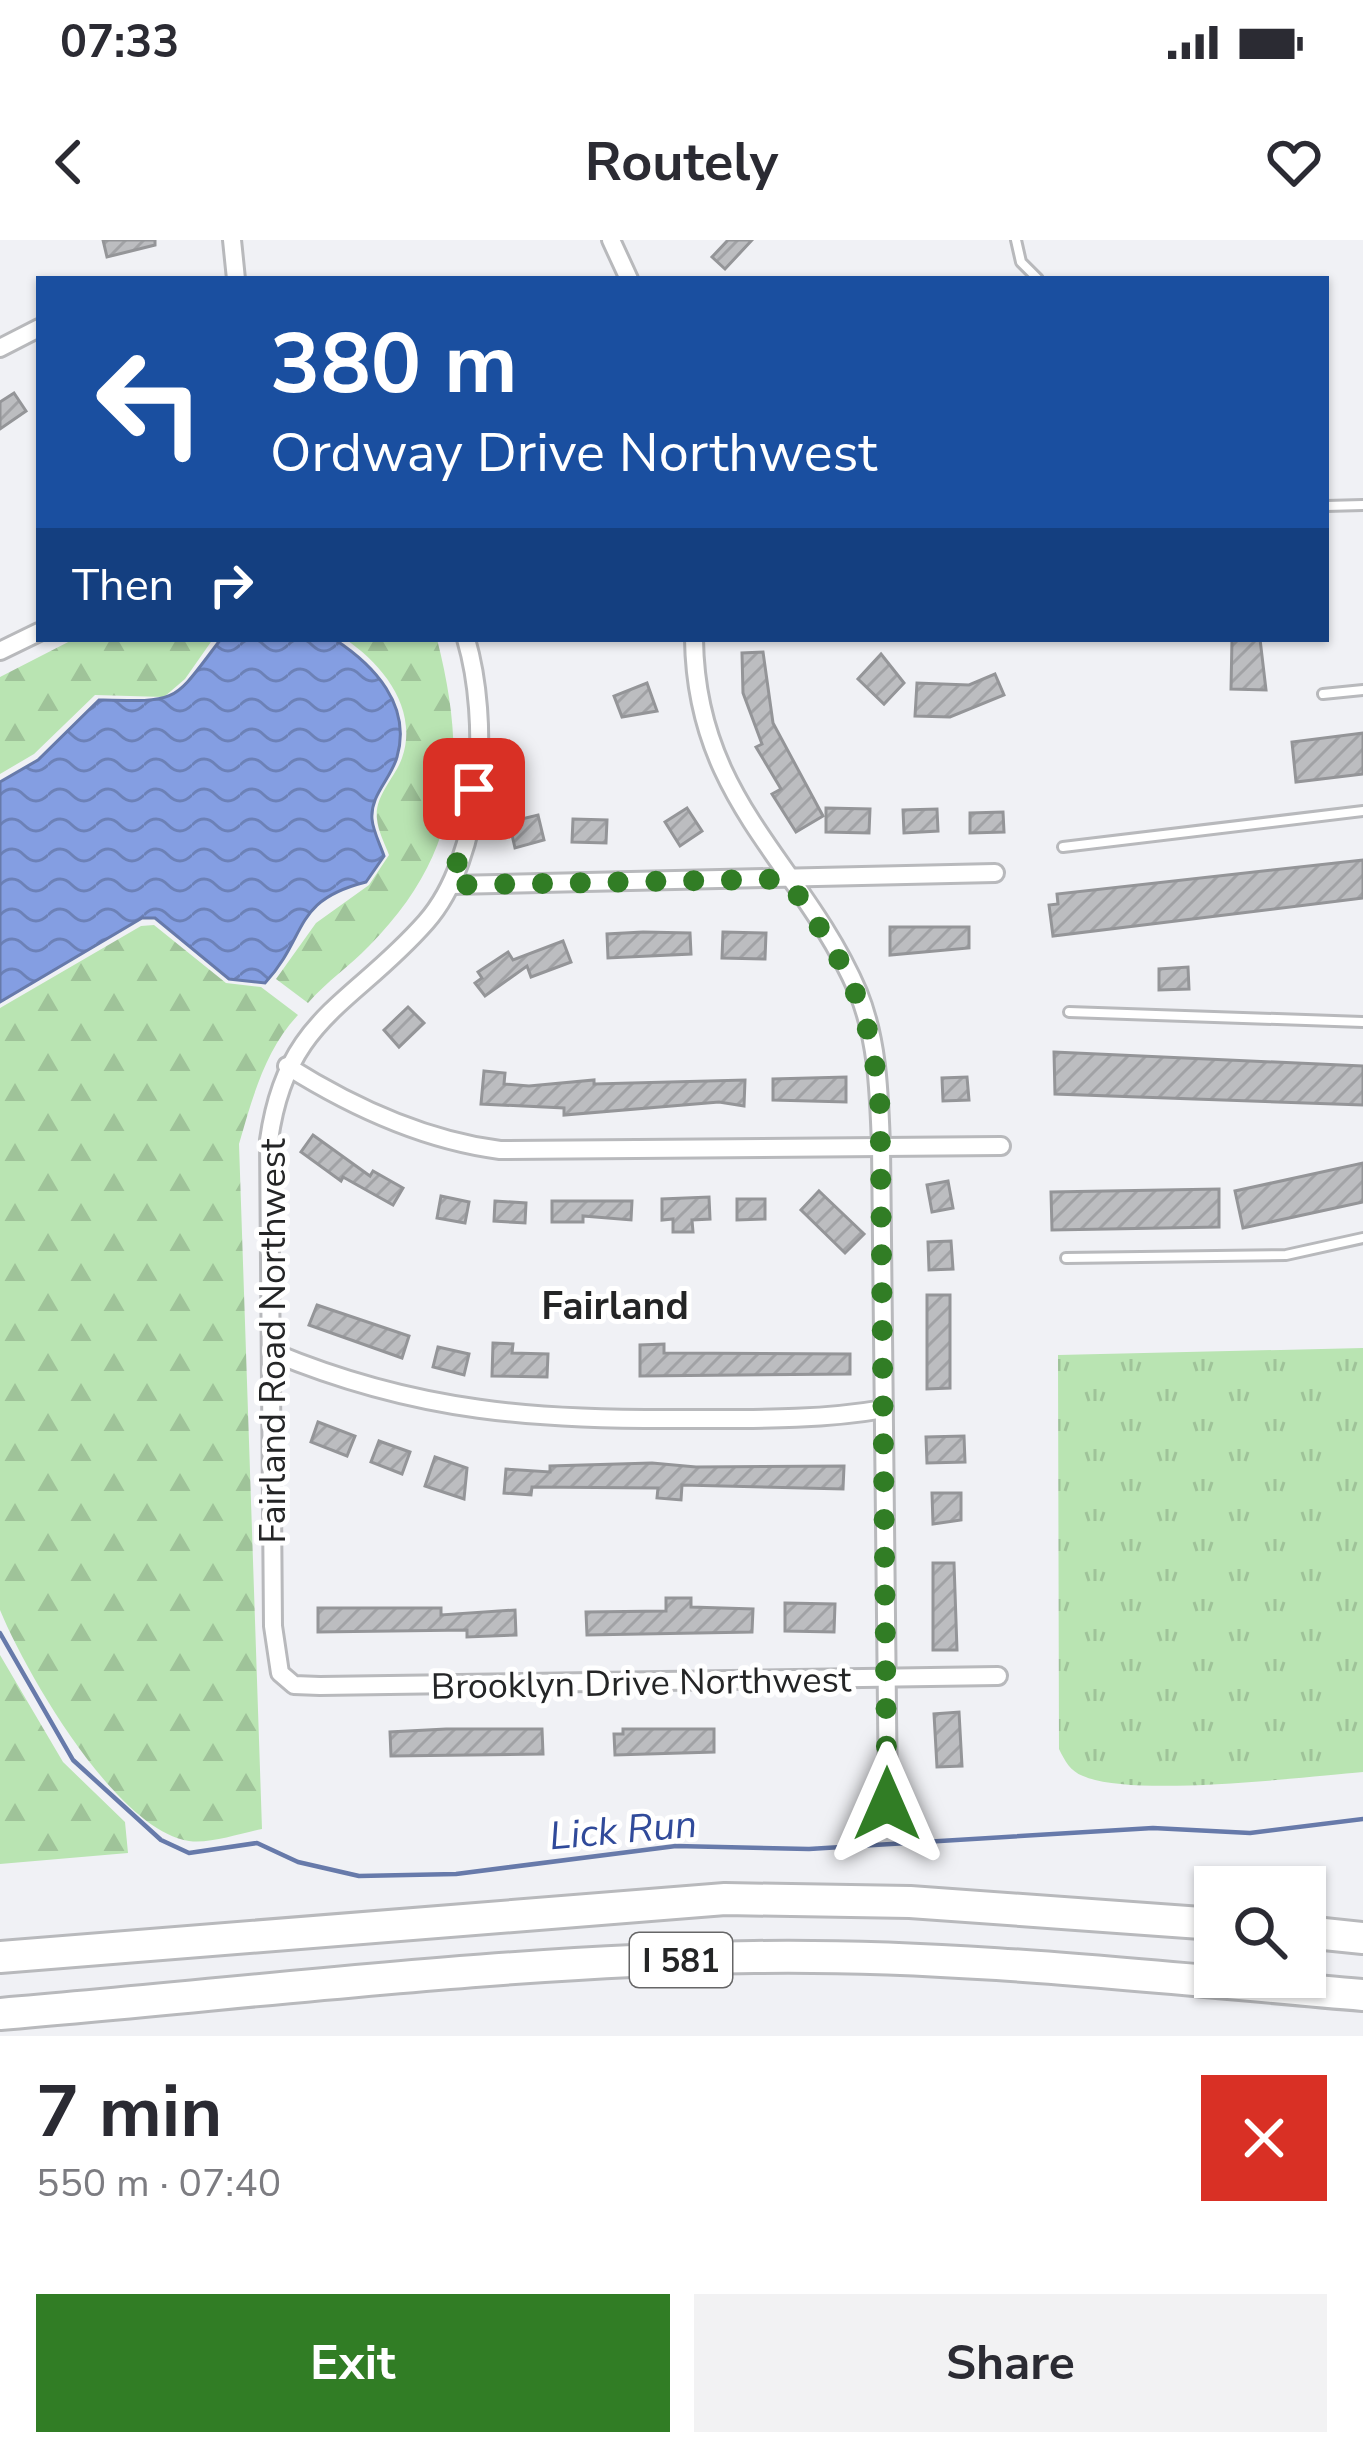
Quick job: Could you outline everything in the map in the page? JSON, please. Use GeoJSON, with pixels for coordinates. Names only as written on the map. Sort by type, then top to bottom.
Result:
{"type":"FeatureCollection","features":[{"type":"Feature","properties":{"kind":"highway","name":"I 581"},"geometry":{"type":"LineString","coordinates":[[0,1957],[725,1899],[910,1902],[1194,1922]]}},
{"type":"Feature","properties":{"kind":"highway","name":"I 581"},"geometry":{"type":"LineString","coordinates":[[0,2014],[557,1967],[753,1957],[964,1963],[1363,1995]]}},
{"type":"Feature","properties":{"kind":"street"},"geometry":{"type":"LineString","coordinates":[[232,240],[236,276]]}},
{"type":"Feature","properties":{"kind":"street"},"geometry":{"type":"LineString","coordinates":[[610,240],[628,276]]}},
{"type":"Feature","properties":{"kind":"street"},"geometry":{"type":"LineString","coordinates":[[0,348],[36,330]]}},
{"type":"Feature","properties":{"kind":"street"},"geometry":{"type":"LineString","coordinates":[[0,651],[36,633]]}},
{"type":"Feature","properties":{"kind":"street","name":"Fairland Road Northwest"},"geometry":{"type":"LineString","coordinates":[[286,1680],[278,1665],[273,1626],[269,1140],[287,1066],[315,1024],[424,925],[452,885],[480,746],[476,677],[467,642]]}},
{"type":"Feature","properties":{"kind":"street"},"geometry":{"type":"LineString","coordinates":[[694,642],[698,682],[726,781],[841,958],[874,1040],[881,1146],[887,1804]]}},
{"type":"Feature","properties":{"kind":"street"},"geometry":{"type":"LineString","coordinates":[[452,885],[994,873]]}},
{"type":"Feature","properties":{"kind":"street"},"geometry":{"type":"LineString","coordinates":[[287,1066],[398,1125],[463,1145],[548,1151],[1001,1146]]}},
{"type":"Feature","properties":{"kind":"street"},"geometry":{"type":"LineString","coordinates":[[272,1352],[336,1377],[519,1418],[787,1418],[884,1408]]}},
{"type":"Feature","properties":{"kind":"street","name":"Brooklyn Drive Northwest"},"geometry":{"type":"LineString","coordinates":[[286,1680],[320,1686],[998,1676]]}},
{"type":"Feature","properties":{"kind":"lane"},"geometry":{"type":"LineString","coordinates":[[1016,240],[1022,262],[1035,276]]}},
{"type":"Feature","properties":{"kind":"lane"},"geometry":{"type":"LineString","coordinates":[[1329,506],[1363,505]]}},
{"type":"Feature","properties":{"kind":"lane"},"geometry":{"type":"LineString","coordinates":[[1323,694],[1363,690]]}},
{"type":"Feature","properties":{"kind":"lane"},"geometry":{"type":"LineString","coordinates":[[1063,847],[1363,811]]}},
{"type":"Feature","properties":{"kind":"lane"},"geometry":{"type":"LineString","coordinates":[[1069,1012],[1363,1022]]}},
{"type":"Feature","properties":{"kind":"lane"},"geometry":{"type":"LineString","coordinates":[[1066,1258],[1286,1256],[1363,1238]]}},
{"type":"Feature","properties":{"kind":"green space"},"geometry":{"type":"Polygon","coordinates":[[[68,642],[211,642],[185,679],[164,697],[95,695],[34,754],[0,774],[0,677],[68,642]]]}},
{"type":"Feature","properties":{"kind":"green space"},"geometry":{"type":"Polygon","coordinates":[[[349,642],[438,642],[452,725],[449,803],[423,876],[400,911],[308,1003],[276,979],[316,923],[369,885],[389,855],[377,811],[406,740],[406,723],[394,690],[349,642]]]}},
{"type":"Feature","properties":{"kind":"green space"},"geometry":{"type":"Polygon","coordinates":[[[154,925],[226,983],[261,987],[298,1015],[268,1059],[239,1144],[262,1829],[197,1842],[161,1830],[104,1780],[52,1708],[0,1610],[0,1008],[141,926],[154,925]]]}},
{"type":"Feature","properties":{"kind":"green space"},"geometry":{"type":"Polygon","coordinates":[[[1363,1348],[1363,1772],[1178,1786],[1107,1782],[1075,1771],[1059,1749],[1058,1355],[1363,1348]]]}},
{"type":"Feature","properties":{"kind":"green space"},"geometry":{"type":"Polygon","coordinates":[[[0,1655],[63,1762],[125,1822],[128,1853],[0,1864],[0,1655]]]}},
{"type":"Feature","properties":{"kind":"water"},"geometry":{"type":"Polygon","coordinates":[[[219,642],[338,642],[363,661],[386,688],[399,720],[397,757],[372,810],[384,856],[366,882],[342,890],[313,910],[265,983],[229,979],[155,918],[142,918],[0,1002],[0,782],[38,760],[99,700],[161,698],[193,676],[219,642]]]}},
{"type":"Feature","properties":{"kind":"building"},"geometry":{"type":"Polygon","coordinates":[[[103,240],[155,240],[155,245],[107,257],[103,240]]]}},
{"type":"Feature","properties":{"kind":"building"},"geometry":{"type":"Polygon","coordinates":[[[728,240],[752,240],[725,269],[712,257],[728,240]]]}},
{"type":"Feature","properties":{"kind":"building"},"geometry":{"type":"Polygon","coordinates":[[[14,393],[26,411],[0,429],[0,402],[14,393]]]}},
{"type":"Feature","properties":{"kind":"building"},"geometry":{"type":"Polygon","coordinates":[[[1232,642],[1260,642],[1266,690],[1231,689],[1232,642]]]}},
{"type":"Feature","properties":{"kind":"building"},"geometry":{"type":"Polygon","coordinates":[[[763,652],[773,723],[823,816],[796,832],[772,794],[781,789],[756,747],[762,744],[743,693],[742,653],[763,652]]]}},
{"type":"Feature","properties":{"kind":"building"},"geometry":{"type":"Polygon","coordinates":[[[881,654],[904,683],[884,704],[858,679],[881,654]]]}},
{"type":"Feature","properties":{"kind":"building"},"geometry":{"type":"Polygon","coordinates":[[[995,674],[1004,695],[950,717],[915,716],[917,683],[969,685],[995,674]]]}},
{"type":"Feature","properties":{"kind":"building"},"geometry":{"type":"Polygon","coordinates":[[[647,683],[657,711],[622,717],[614,696],[647,683]]]}},
{"type":"Feature","properties":{"kind":"building"},"geometry":{"type":"Polygon","coordinates":[[[1363,733],[1363,774],[1296,782],[1292,742],[1363,733]]]}},
{"type":"Feature","properties":{"kind":"building"},"geometry":{"type":"Polygon","coordinates":[[[687,808],[702,831],[680,846],[665,822],[687,808]]]}},
{"type":"Feature","properties":{"kind":"building"},"geometry":{"type":"Polygon","coordinates":[[[826,808],[870,809],[869,833],[826,832],[826,808]]]}},
{"type":"Feature","properties":{"kind":"building"},"geometry":{"type":"Polygon","coordinates":[[[937,809],[938,831],[904,833],[903,810],[937,809]]]}},
{"type":"Feature","properties":{"kind":"building"},"geometry":{"type":"Polygon","coordinates":[[[1003,812],[1004,832],[970,833],[970,813],[1003,812]]]}},
{"type":"Feature","properties":{"kind":"building"},"geometry":{"type":"Polygon","coordinates":[[[538,815],[544,840],[515,848],[509,822],[538,815]]]}},
{"type":"Feature","properties":{"kind":"building"},"geometry":{"type":"Polygon","coordinates":[[[573,819],[607,820],[606,843],[572,842],[573,819]]]}},
{"type":"Feature","properties":{"kind":"building"},"geometry":{"type":"Polygon","coordinates":[[[1363,860],[1363,898],[1053,936],[1049,905],[1058,904],[1057,894],[1363,860]]]}},
{"type":"Feature","properties":{"kind":"building"},"geometry":{"type":"Polygon","coordinates":[[[890,927],[969,927],[969,948],[890,955],[890,927]]]}},
{"type":"Feature","properties":{"kind":"building"},"geometry":{"type":"Polygon","coordinates":[[[723,932],[766,933],[765,959],[722,958],[723,932]]]}},
{"type":"Feature","properties":{"kind":"building"},"geometry":{"type":"Polygon","coordinates":[[[690,933],[691,954],[608,958],[607,934],[690,933]]]}},
{"type":"Feature","properties":{"kind":"building"},"geometry":{"type":"Polygon","coordinates":[[[563,941],[571,962],[531,977],[527,966],[485,996],[475,983],[482,978],[478,972],[508,952],[513,960],[563,941]]]}},
{"type":"Feature","properties":{"kind":"building"},"geometry":{"type":"Polygon","coordinates":[[[1188,967],[1189,989],[1159,990],[1159,969],[1188,967]]]}},
{"type":"Feature","properties":{"kind":"building"},"geometry":{"type":"Polygon","coordinates":[[[408,1007],[424,1023],[399,1047],[384,1030],[408,1007]]]}},
{"type":"Feature","properties":{"kind":"building"},"geometry":{"type":"Polygon","coordinates":[[[1054,1052],[1363,1066],[1363,1105],[1055,1094],[1054,1052]]]}},
{"type":"Feature","properties":{"kind":"building"},"geometry":{"type":"Polygon","coordinates":[[[484,1071],[505,1073],[504,1084],[529,1086],[594,1080],[594,1084],[745,1080],[744,1106],[719,1102],[564,1115],[564,1108],[481,1104],[484,1071]]]}},
{"type":"Feature","properties":{"kind":"building"},"geometry":{"type":"Polygon","coordinates":[[[846,1077],[846,1102],[773,1100],[773,1079],[846,1077]]]}},
{"type":"Feature","properties":{"kind":"building"},"geometry":{"type":"Polygon","coordinates":[[[967,1077],[969,1100],[943,1101],[942,1078],[967,1077]]]}},
{"type":"Feature","properties":{"kind":"building"},"geometry":{"type":"Polygon","coordinates":[[[313,1135],[370,1176],[373,1171],[403,1188],[393,1205],[343,1177],[341,1181],[301,1152],[313,1135]]]}},
{"type":"Feature","properties":{"kind":"building"},"geometry":{"type":"Polygon","coordinates":[[[1363,1163],[1363,1202],[1243,1228],[1235,1191],[1363,1163]]]}},
{"type":"Feature","properties":{"kind":"building"},"geometry":{"type":"Polygon","coordinates":[[[948,1181],[953,1208],[932,1212],[927,1185],[948,1181]]]}},
{"type":"Feature","properties":{"kind":"building"},"geometry":{"type":"Polygon","coordinates":[[[1219,1189],[1219,1227],[1052,1230],[1051,1192],[1219,1189]]]}},
{"type":"Feature","properties":{"kind":"building"},"geometry":{"type":"Polygon","coordinates":[[[819,1191],[864,1234],[845,1253],[801,1210],[819,1191]]]}},
{"type":"Feature","properties":{"kind":"building"},"geometry":{"type":"Polygon","coordinates":[[[441,1196],[469,1202],[465,1223],[437,1218],[441,1196]]]}},
{"type":"Feature","properties":{"kind":"building"},"geometry":{"type":"Polygon","coordinates":[[[709,1197],[710,1219],[692,1220],[693,1232],[673,1232],[673,1219],[662,1220],[662,1199],[709,1197]]]}},
{"type":"Feature","properties":{"kind":"building"},"geometry":{"type":"Polygon","coordinates":[[[737,1199],[765,1199],[765,1219],[737,1220],[737,1199]]]}},
{"type":"Feature","properties":{"kind":"building"},"geometry":{"type":"Polygon","coordinates":[[[495,1201],[526,1203],[525,1223],[494,1221],[495,1201]]]}},
{"type":"Feature","properties":{"kind":"building"},"geometry":{"type":"Polygon","coordinates":[[[552,1201],[632,1201],[631,1220],[583,1216],[583,1222],[552,1222],[552,1201]]]}},
{"type":"Feature","properties":{"kind":"building"},"geometry":{"type":"Polygon","coordinates":[[[951,1241],[953,1269],[929,1270],[928,1242],[951,1241]]]}},
{"type":"Feature","properties":{"kind":"building"},"geometry":{"type":"Polygon","coordinates":[[[927,1295],[950,1295],[950,1388],[927,1389],[927,1295]]]}},
{"type":"Feature","properties":{"kind":"building"},"geometry":{"type":"Polygon","coordinates":[[[317,1305],[409,1336],[402,1358],[309,1325],[317,1305]]]}},
{"type":"Feature","properties":{"kind":"building"},"geometry":{"type":"Polygon","coordinates":[[[493,1343],[513,1344],[512,1353],[548,1354],[547,1377],[492,1376],[493,1343]]]}},
{"type":"Feature","properties":{"kind":"building"},"geometry":{"type":"Polygon","coordinates":[[[664,1344],[664,1353],[850,1354],[850,1374],[640,1376],[640,1345],[664,1344]]]}},
{"type":"Feature","properties":{"kind":"building"},"geometry":{"type":"Polygon","coordinates":[[[438,1347],[469,1354],[464,1375],[433,1367],[438,1347]]]}},
{"type":"Feature","properties":{"kind":"building"},"geometry":{"type":"Polygon","coordinates":[[[318,1422],[355,1436],[347,1456],[311,1442],[318,1422]]]}},
{"type":"Feature","properties":{"kind":"building"},"geometry":{"type":"Polygon","coordinates":[[[964,1436],[965,1462],[927,1463],[926,1437],[964,1436]]]}},
{"type":"Feature","properties":{"kind":"building"},"geometry":{"type":"Polygon","coordinates":[[[379,1441],[410,1452],[402,1474],[371,1462],[379,1441]]]}},
{"type":"Feature","properties":{"kind":"building"},"geometry":{"type":"Polygon","coordinates":[[[435,1457],[467,1468],[464,1499],[425,1486],[435,1457]]]}},
{"type":"Feature","properties":{"kind":"building"},"geometry":{"type":"Polygon","coordinates":[[[550,1466],[844,1466],[843,1489],[682,1485],[681,1500],[657,1498],[658,1488],[532,1487],[531,1495],[504,1493],[506,1469],[550,1472],[550,1466]]]}},
{"type":"Feature","properties":{"kind":"building"},"geometry":{"type":"Polygon","coordinates":[[[932,1493],[961,1493],[961,1520],[933,1524],[932,1493]]]}},
{"type":"Feature","properties":{"kind":"building"},"geometry":{"type":"Polygon","coordinates":[[[933,1563],[954,1563],[957,1650],[933,1650],[933,1563]]]}},
{"type":"Feature","properties":{"kind":"building"},"geometry":{"type":"Polygon","coordinates":[[[666,1598],[691,1598],[691,1607],[753,1609],[752,1632],[587,1635],[586,1612],[666,1611],[666,1598]]]}},
{"type":"Feature","properties":{"kind":"building"},"geometry":{"type":"Polygon","coordinates":[[[785,1603],[835,1604],[834,1632],[785,1631],[785,1603]]]}},
{"type":"Feature","properties":{"kind":"building"},"geometry":{"type":"Polygon","coordinates":[[[318,1608],[441,1608],[441,1615],[515,1610],[516,1635],[467,1637],[467,1630],[318,1632],[318,1608]]]}},
{"type":"Feature","properties":{"kind":"building"},"geometry":{"type":"Polygon","coordinates":[[[959,1712],[962,1766],[937,1767],[934,1714],[959,1712]]]}},
{"type":"Feature","properties":{"kind":"building"},"geometry":{"type":"Polygon","coordinates":[[[542,1729],[543,1754],[391,1756],[390,1732],[542,1729]]]}},
{"type":"Feature","properties":{"kind":"building"},"geometry":{"type":"Polygon","coordinates":[[[623,1729],[714,1729],[714,1752],[615,1755],[614,1734],[623,1734],[623,1729]]]}},
{"type":"Feature","properties":{"kind":"waterway","name":"Lick Run"},"geometry":{"type":"LineString","coordinates":[[0,1633],[73,1760],[161,1840],[189,1853],[257,1843],[298,1862],[359,1876],[456,1874],[676,1846],[809,1849],[1153,1828],[1250,1833],[1363,1819]]}},
{"type":"Feature","properties":{"kind":"district","name":"Fairland"},"geometry":{"type":"Point","coordinates":[615,1305]}},
{"type":"Feature","properties":{"kind":"route"},"geometry":{"type":"LineString","coordinates":[[474,789],[452,885],[787,879],[856,988],[874,1040],[880,1106],[887,1804]]}}]}
